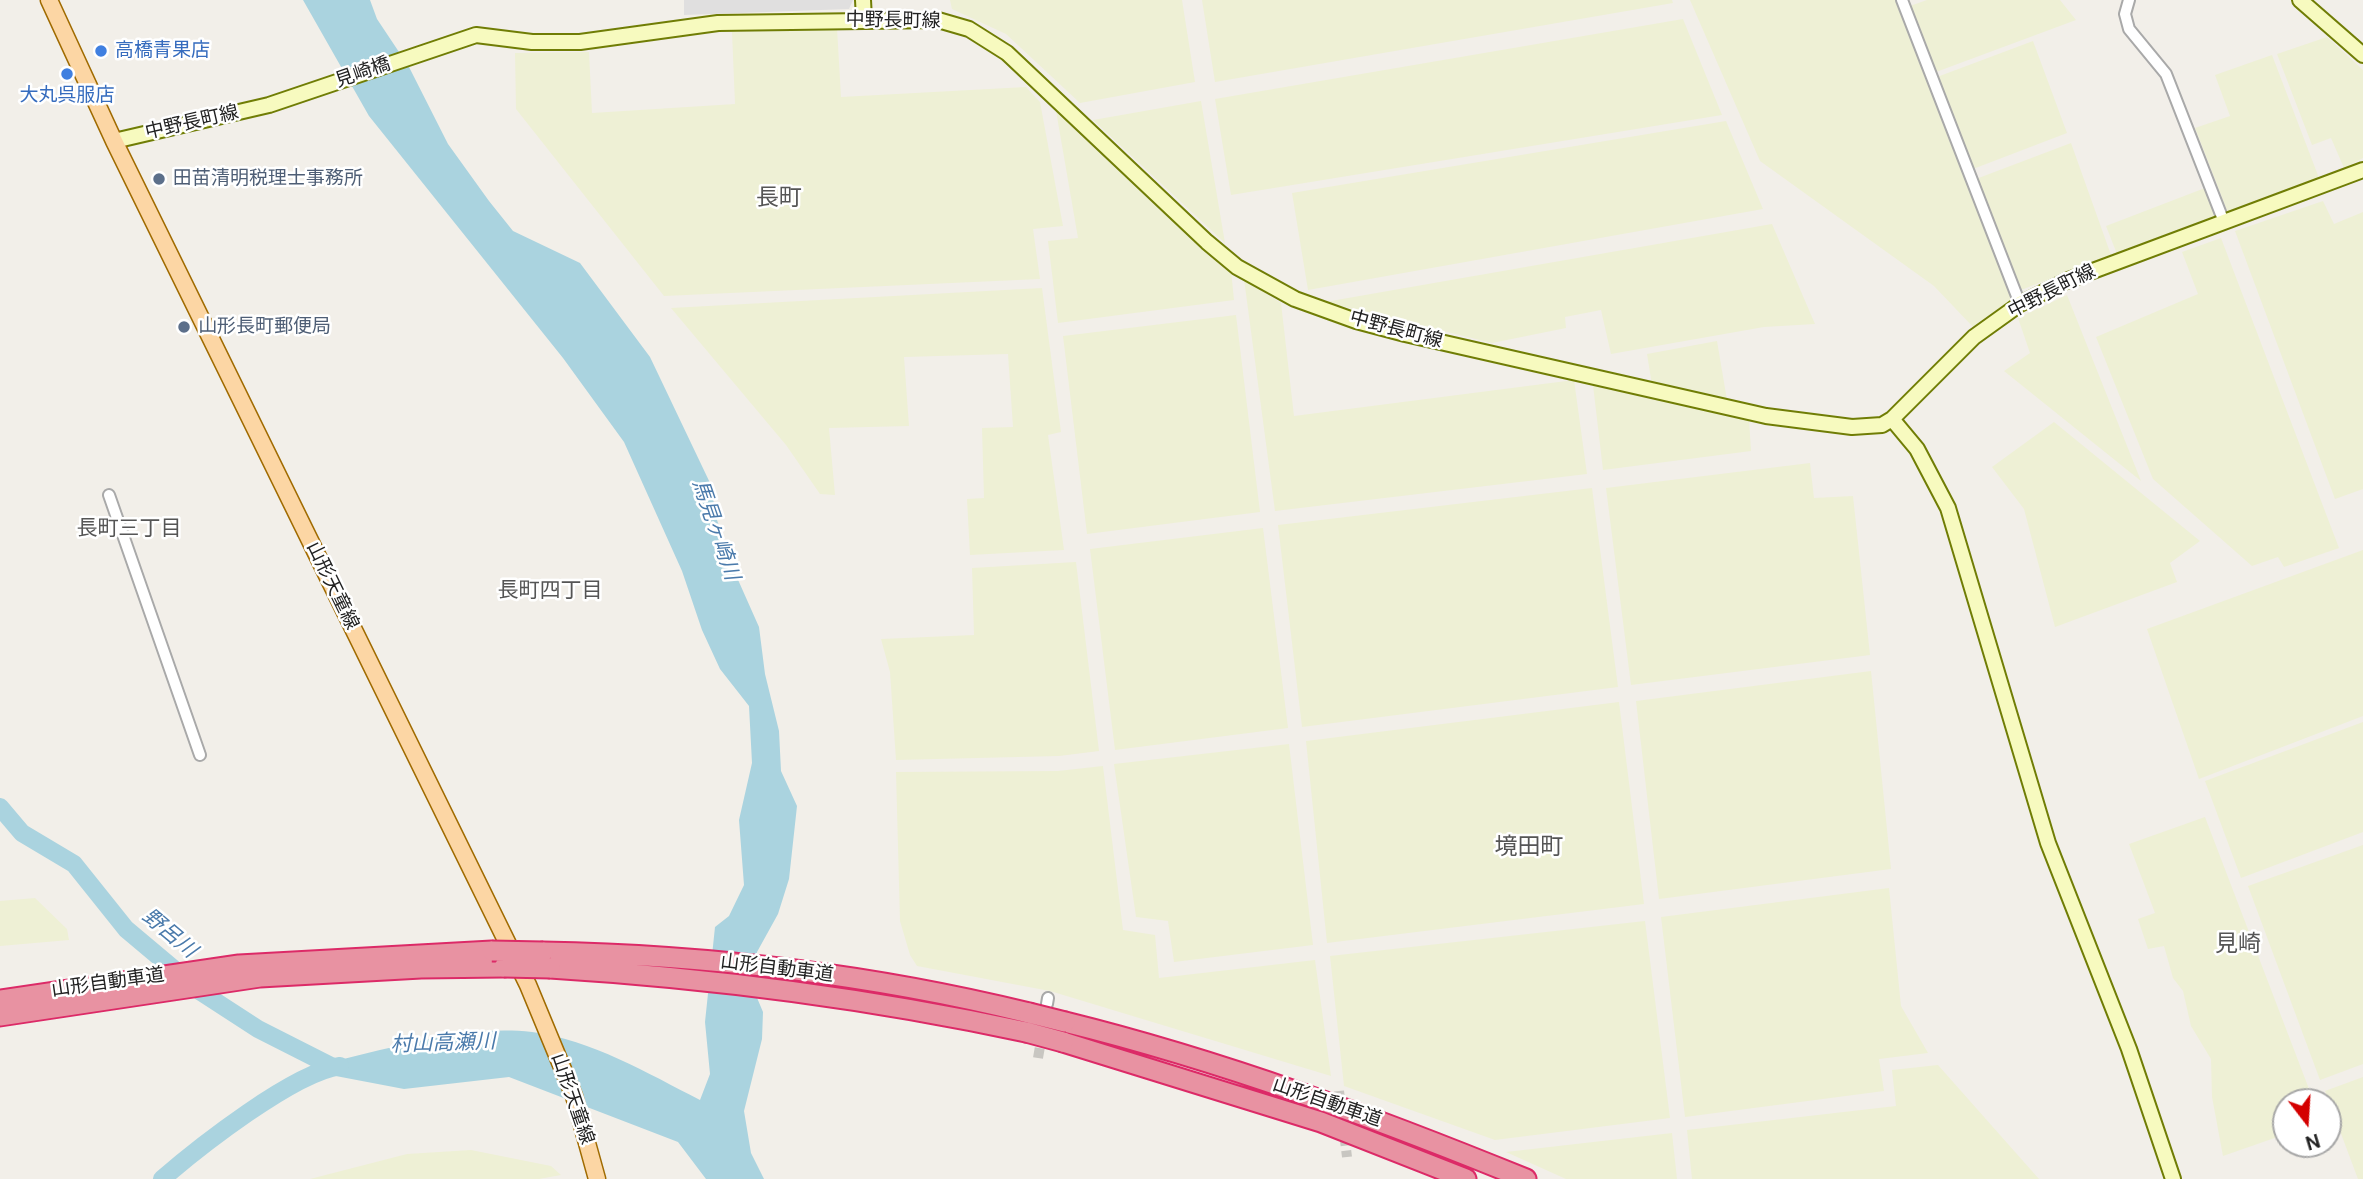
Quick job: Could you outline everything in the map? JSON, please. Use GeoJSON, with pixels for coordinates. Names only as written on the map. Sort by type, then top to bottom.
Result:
{"type":"FeatureCollection","features":[{"type":"Feature","properties":{"kind":"highway","name":"山形自動車道"},"geometry":{"type":"LineString","coordinates":[[0,1016],[260,977],[421,968],[498,959]]}},
{"type":"Feature","properties":{"kind":"highway","name":"山形自動車道"},"geometry":{"type":"LineString","coordinates":[[0,1000],[239,965],[498,959],[611,962],[730,981],[909,998],[1027,1022],[1065,1022],[1222,1066],[1358,1112],[1527,1179]]}},
{"type":"Feature","properties":{"kind":"highway","name":"山形自動車道"},"geometry":{"type":"LineString","coordinates":[[1027,1022],[1063,1042],[1321,1122],[1466,1179]]}},
{"type":"Feature","properties":{"kind":"main road","name":"山形天童線"},"geometry":{"type":"LineString","coordinates":[[49,0],[114,141],[546,1027],[573,1096],[597,1179]]}},
{"type":"Feature","properties":{"kind":"main road"},"geometry":{"type":"LineString","coordinates":[[863,0],[864,19]]}},
{"type":"Feature","properties":{"kind":"main road"},"geometry":{"type":"LineString","coordinates":[[2300,0],[2363,55]]}},
{"type":"Feature","properties":{"kind":"main road","name":"中野長町線"},"geometry":{"type":"LineString","coordinates":[[457,40],[476,35],[531,42],[580,43],[718,23],[864,19],[938,20],[953,23],[983,37],[1007,53],[1217,250],[1260,281],[1314,306],[1405,334],[1766,416],[1852,427],[1882,425],[1892,419],[1974,337],[2020,304],[2066,281],[2363,170]]}},
{"type":"Feature","properties":{"kind":"main road","name":"見崎橋"},"geometry":{"type":"LineString","coordinates":[[269,105],[457,40]]}},
{"type":"Feature","properties":{"kind":"main road","name":"中野長町線"},"geometry":{"type":"LineString","coordinates":[[114,141],[269,105]]}},
{"type":"Feature","properties":{"kind":"main road"},"geometry":{"type":"LineString","coordinates":[[1892,419],[1917,449],[1948,508],[2048,843],[2129,1049],[2173,1179]]}},
{"type":"Feature","properties":{"kind":"street"},"geometry":{"type":"LineString","coordinates":[[1902,0],[2020,304]]}},
{"type":"Feature","properties":{"kind":"street"},"geometry":{"type":"LineString","coordinates":[[2129,0],[2125,14],[2129,29],[2166,74],[2224,222]]}},
{"type":"Feature","properties":{"kind":"street"},"geometry":{"type":"LineString","coordinates":[[109,495],[200,755]]}},
{"type":"Feature","properties":{"kind":"shaded area"},"geometry":{"type":"Polygon","coordinates":[[[684,0],[853,0],[849,9],[684,15],[684,0]]]}},
{"type":"Feature","properties":{"kind":"green space"},"geometry":{"type":"Polygon","coordinates":[[[950,0],[1182,0],[1195,82],[1080,103],[1006,34],[952,9],[950,0]]]}},
{"type":"Feature","properties":{"kind":"green space"},"geometry":{"type":"Polygon","coordinates":[[[1202,0],[1672,0],[1673,3],[1215,82],[1202,0]]]}},
{"type":"Feature","properties":{"kind":"green space"},"geometry":{"type":"Polygon","coordinates":[[[1690,0],[1896,0],[2013,300],[1974,328],[1934,286],[1760,161],[1690,0]]]}},
{"type":"Feature","properties":{"kind":"green space"},"geometry":{"type":"Polygon","coordinates":[[[1927,0],[2060,0],[2076,20],[1936,72],[1910,6],[1927,0]]]}},
{"type":"Feature","properties":{"kind":"green space"},"geometry":{"type":"Polygon","coordinates":[[[1683,19],[1722,115],[1231,195],[1215,99],[1683,19]]]}},
{"type":"Feature","properties":{"kind":"green space"},"geometry":{"type":"Polygon","coordinates":[[[837,28],[841,97],[1026,87],[1040,102],[1063,226],[1033,229],[1040,279],[664,296],[516,109],[515,53],[589,52],[592,113],[735,104],[732,32],[837,28]]]}},
{"type":"Feature","properties":{"kind":"green space"},"geometry":{"type":"Polygon","coordinates":[[[2327,37],[2363,70],[2363,158],[2344,168],[2331,138],[2312,145],[2277,54],[2327,37]]]}},
{"type":"Feature","properties":{"kind":"green space"},"geometry":{"type":"Polygon","coordinates":[[[2033,41],[2067,133],[1973,169],[1937,77],[2033,41]]]}},
{"type":"Feature","properties":{"kind":"green space"},"geometry":{"type":"Polygon","coordinates":[[[2272,55],[2319,178],[2228,213],[2195,128],[2230,116],[2215,75],[2272,55]]]}},
{"type":"Feature","properties":{"kind":"green space"},"geometry":{"type":"Polygon","coordinates":[[[1201,101],[1225,243],[1093,120],[1201,101]]]}},
{"type":"Feature","properties":{"kind":"green space"},"geometry":{"type":"Polygon","coordinates":[[[1055,105],[1231,270],[1234,300],[1058,323],[1048,241],[1078,238],[1055,105]]]}},
{"type":"Feature","properties":{"kind":"green space"},"geometry":{"type":"Polygon","coordinates":[[[1726,121],[1763,209],[1308,290],[1292,193],[1726,121]]]}},
{"type":"Feature","properties":{"kind":"green space"},"geometry":{"type":"Polygon","coordinates":[[[2071,143],[2111,255],[2021,290],[1976,179],[2071,143]]]}},
{"type":"Feature","properties":{"kind":"green space"},"geometry":{"type":"Polygon","coordinates":[[[2205,188],[2217,217],[2117,254],[2106,226],[2205,188]]]}},
{"type":"Feature","properties":{"kind":"green space"},"geometry":{"type":"Polygon","coordinates":[[[2323,201],[2334,224],[2363,212],[2363,489],[2335,499],[2235,231],[2323,201]]]}},
{"type":"Feature","properties":{"kind":"green space"},"geometry":{"type":"Polygon","coordinates":[[[1772,224],[1815,324],[1764,327],[1611,354],[1601,310],[1565,317],[1566,328],[1492,343],[1325,302],[1772,224]]]}},
{"type":"Feature","properties":{"kind":"green space"},"geometry":{"type":"Polygon","coordinates":[[[2221,238],[2339,548],[2284,567],[2278,557],[2252,566],[2153,479],[2096,337],[2198,294],[2182,252],[2221,238]]]}},
{"type":"Feature","properties":{"kind":"green space"},"geometry":{"type":"Polygon","coordinates":[[[1244,279],[1281,303],[1294,416],[1574,380],[1587,474],[1275,511],[1244,279]]]}},
{"type":"Feature","properties":{"kind":"green space"},"geometry":{"type":"Polygon","coordinates":[[[1042,288],[1061,432],[1048,435],[1064,550],[970,555],[967,499],[984,498],[982,428],[1013,427],[1008,354],[904,357],[909,426],[829,428],[835,495],[820,494],[786,445],[671,308],[1042,288]]]}},
{"type":"Feature","properties":{"kind":"green space"},"geometry":{"type":"Polygon","coordinates":[[[2067,295],[2141,481],[2004,371],[2030,353],[2018,318],[2067,295]]]}},
{"type":"Feature","properties":{"kind":"green space"},"geometry":{"type":"Polygon","coordinates":[[[1236,315],[1260,512],[1087,534],[1063,336],[1236,315]]]}},
{"type":"Feature","properties":{"kind":"green space"},"geometry":{"type":"Polygon","coordinates":[[[1717,341],[1727,400],[1652,385],[1647,354],[1717,341]]]}},
{"type":"Feature","properties":{"kind":"green space"},"geometry":{"type":"Polygon","coordinates":[[[1593,385],[1749,419],[1751,451],[1603,470],[1593,385]]]}},
{"type":"Feature","properties":{"kind":"green space"},"geometry":{"type":"Polygon","coordinates":[[[2054,422],[2200,541],[2170,563],[2177,582],[2055,627],[2024,509],[1992,467],[2054,422]]]}},
{"type":"Feature","properties":{"kind":"green space"},"geometry":{"type":"Polygon","coordinates":[[[1810,463],[1814,498],[1853,496],[1870,655],[1631,685],[1606,488],[1810,463]]]}},
{"type":"Feature","properties":{"kind":"green space"},"geometry":{"type":"Polygon","coordinates":[[[1592,488],[1618,687],[1302,727],[1278,525],[1592,488]]]}},
{"type":"Feature","properties":{"kind":"green space"},"geometry":{"type":"Polygon","coordinates":[[[1263,528],[1288,728],[1115,750],[1090,549],[1263,528]]]}},
{"type":"Feature","properties":{"kind":"green space"},"geometry":{"type":"Polygon","coordinates":[[[2363,550],[2363,716],[2199,779],[2147,629],[2363,550]]]}},
{"type":"Feature","properties":{"kind":"green space"},"geometry":{"type":"Polygon","coordinates":[[[1076,562],[1099,751],[1059,756],[896,760],[890,672],[881,639],[974,635],[972,568],[1076,562]]]}},
{"type":"Feature","properties":{"kind":"green space"},"geometry":{"type":"Polygon","coordinates":[[[1871,671],[1891,869],[1659,899],[1636,701],[1871,671]]]}},
{"type":"Feature","properties":{"kind":"green space"},"geometry":{"type":"Polygon","coordinates":[[[1619,702],[1644,904],[1327,943],[1306,741],[1619,702]]]}},
{"type":"Feature","properties":{"kind":"green space"},"geometry":{"type":"Polygon","coordinates":[[[2363,722],[2363,832],[2241,878],[2205,781],[2363,722]]]}},
{"type":"Feature","properties":{"kind":"green space"},"geometry":{"type":"Polygon","coordinates":[[[1289,744],[1313,945],[1174,962],[1168,921],[1136,917],[1114,764],[1289,744]]]}},
{"type":"Feature","properties":{"kind":"green space"},"geometry":{"type":"Polygon","coordinates":[[[1103,766],[1123,930],[1155,935],[1159,978],[1315,960],[1331,1076],[1050,991],[917,966],[910,955],[900,921],[896,772],[1058,771],[1103,766]]]}},
{"type":"Feature","properties":{"kind":"green space"},"geometry":{"type":"Polygon","coordinates":[[[2205,817],[2309,1088],[2272,1088],[2272,1139],[2223,1156],[2212,1097],[2211,1059],[2191,1026],[2183,991],[2173,978],[2164,946],[2148,949],[2138,919],[2155,913],[2129,844],[2205,817]]]}},
{"type":"Feature","properties":{"kind":"green space"},"geometry":{"type":"Polygon","coordinates":[[[2363,845],[2363,1064],[2320,1080],[2248,886],[2363,845]]]}},
{"type":"Feature","properties":{"kind":"green space"},"geometry":{"type":"Polygon","coordinates":[[[1889,888],[1901,1006],[1928,1053],[1879,1059],[1884,1091],[1685,1117],[1661,917],[1889,888]]]}},
{"type":"Feature","properties":{"kind":"green space"},"geometry":{"type":"Polygon","coordinates":[[[35,898],[67,929],[69,940],[0,946],[0,901],[35,898]]]}},
{"type":"Feature","properties":{"kind":"green space"},"geometry":{"type":"Polygon","coordinates":[[[1645,921],[1670,1118],[1495,1140],[1344,1086],[1330,956],[1645,921]]]}},
{"type":"Feature","properties":{"kind":"green space"},"geometry":{"type":"Polygon","coordinates":[[[1938,1065],[2039,1179],[1692,1179],[1687,1130],[1896,1106],[1892,1070],[1938,1065]]]}},
{"type":"Feature","properties":{"kind":"green space"},"geometry":{"type":"Polygon","coordinates":[[[2363,1077],[2363,1179],[2358,1179],[2342,1136],[2342,1088],[2333,1088],[2363,1077]]]}},
{"type":"Feature","properties":{"kind":"green space"},"geometry":{"type":"Polygon","coordinates":[[[1672,1133],[1677,1179],[1566,1179],[1506,1152],[1672,1133]]]}},
{"type":"Feature","properties":{"kind":"green space"},"geometry":{"type":"Polygon","coordinates":[[[471,1150],[551,1166],[561,1175],[539,1179],[310,1179],[407,1154],[471,1150]]]}},
{"type":"Feature","properties":{"kind":"water","name":"馬見ヶ崎川"},"geometry":{"type":"Polygon","coordinates":[[[303,0],[370,0],[377,19],[409,67],[448,144],[489,201],[513,231],[580,263],[650,357],[711,485],[716,517],[735,573],[759,627],[765,674],[779,731],[781,771],[797,806],[789,879],[778,914],[757,952],[755,993],[763,1012],[762,1039],[744,1111],[751,1153],[764,1179],[706,1179],[678,1142],[509,1077],[404,1089],[320,1073],[325,1063],[428,1039],[506,1030],[532,1032],[576,1042],[639,1069],[700,1100],[710,1074],[705,1022],[715,927],[729,916],[744,885],[739,820],[752,763],[749,706],[720,669],[702,630],[682,571],[624,442],[563,358],[369,116],[303,0]]]}},
{"type":"Feature","properties":{"kind":"waterway","name":"野呂川"},"geometry":{"type":"LineString","coordinates":[[0,807],[22,833],[74,864],[126,929],[201,992],[258,1029],[333,1067]]}},
{"type":"Feature","properties":{"kind":"waterway","name":"村山高瀬川"},"geometry":{"type":"LineString","coordinates":[[162,1179],[222,1131],[273,1096],[320,1072],[340,1066]]}},
{"type":"Feature","properties":{"kind":"tunnel"},"geometry":{"type":"LineString","coordinates":[[1038,1058],[1042,1035]]}},
{"type":"Feature","properties":{"kind":"tunnel"},"geometry":{"type":"LineString","coordinates":[[1339,1091],[1347,1157]]}},
{"type":"Feature","properties":{"kind":"place","name":"高橋青果店"},"geometry":{"type":"Point","coordinates":[101,51]}},
{"type":"Feature","properties":{"kind":"place","name":"大丸呉服店"},"geometry":{"type":"Point","coordinates":[67,74]}},
{"type":"Feature","properties":{"kind":"place","name":"田苗清明税理士事務所"},"geometry":{"type":"Point","coordinates":[159,179]}},
{"type":"Feature","properties":{"kind":"place","name":"山形長町郵便局"},"geometry":{"type":"Point","coordinates":[184,327]}},
{"type":"Feature","properties":{"kind":"district","name":"長町"},"geometry":{"type":"Point","coordinates":[779,199]}},
{"type":"Feature","properties":{"kind":"district","name":"長町三丁目"},"geometry":{"type":"Point","coordinates":[129,529]}},
{"type":"Feature","properties":{"kind":"district","name":"長町四丁目"},"geometry":{"type":"Point","coordinates":[550,591]}},
{"type":"Feature","properties":{"kind":"district","name":"境田町"},"geometry":{"type":"Point","coordinates":[1529,848]}},
{"type":"Feature","properties":{"kind":"district","name":"見崎"},"geometry":{"type":"Point","coordinates":[2238,945]}}]}
